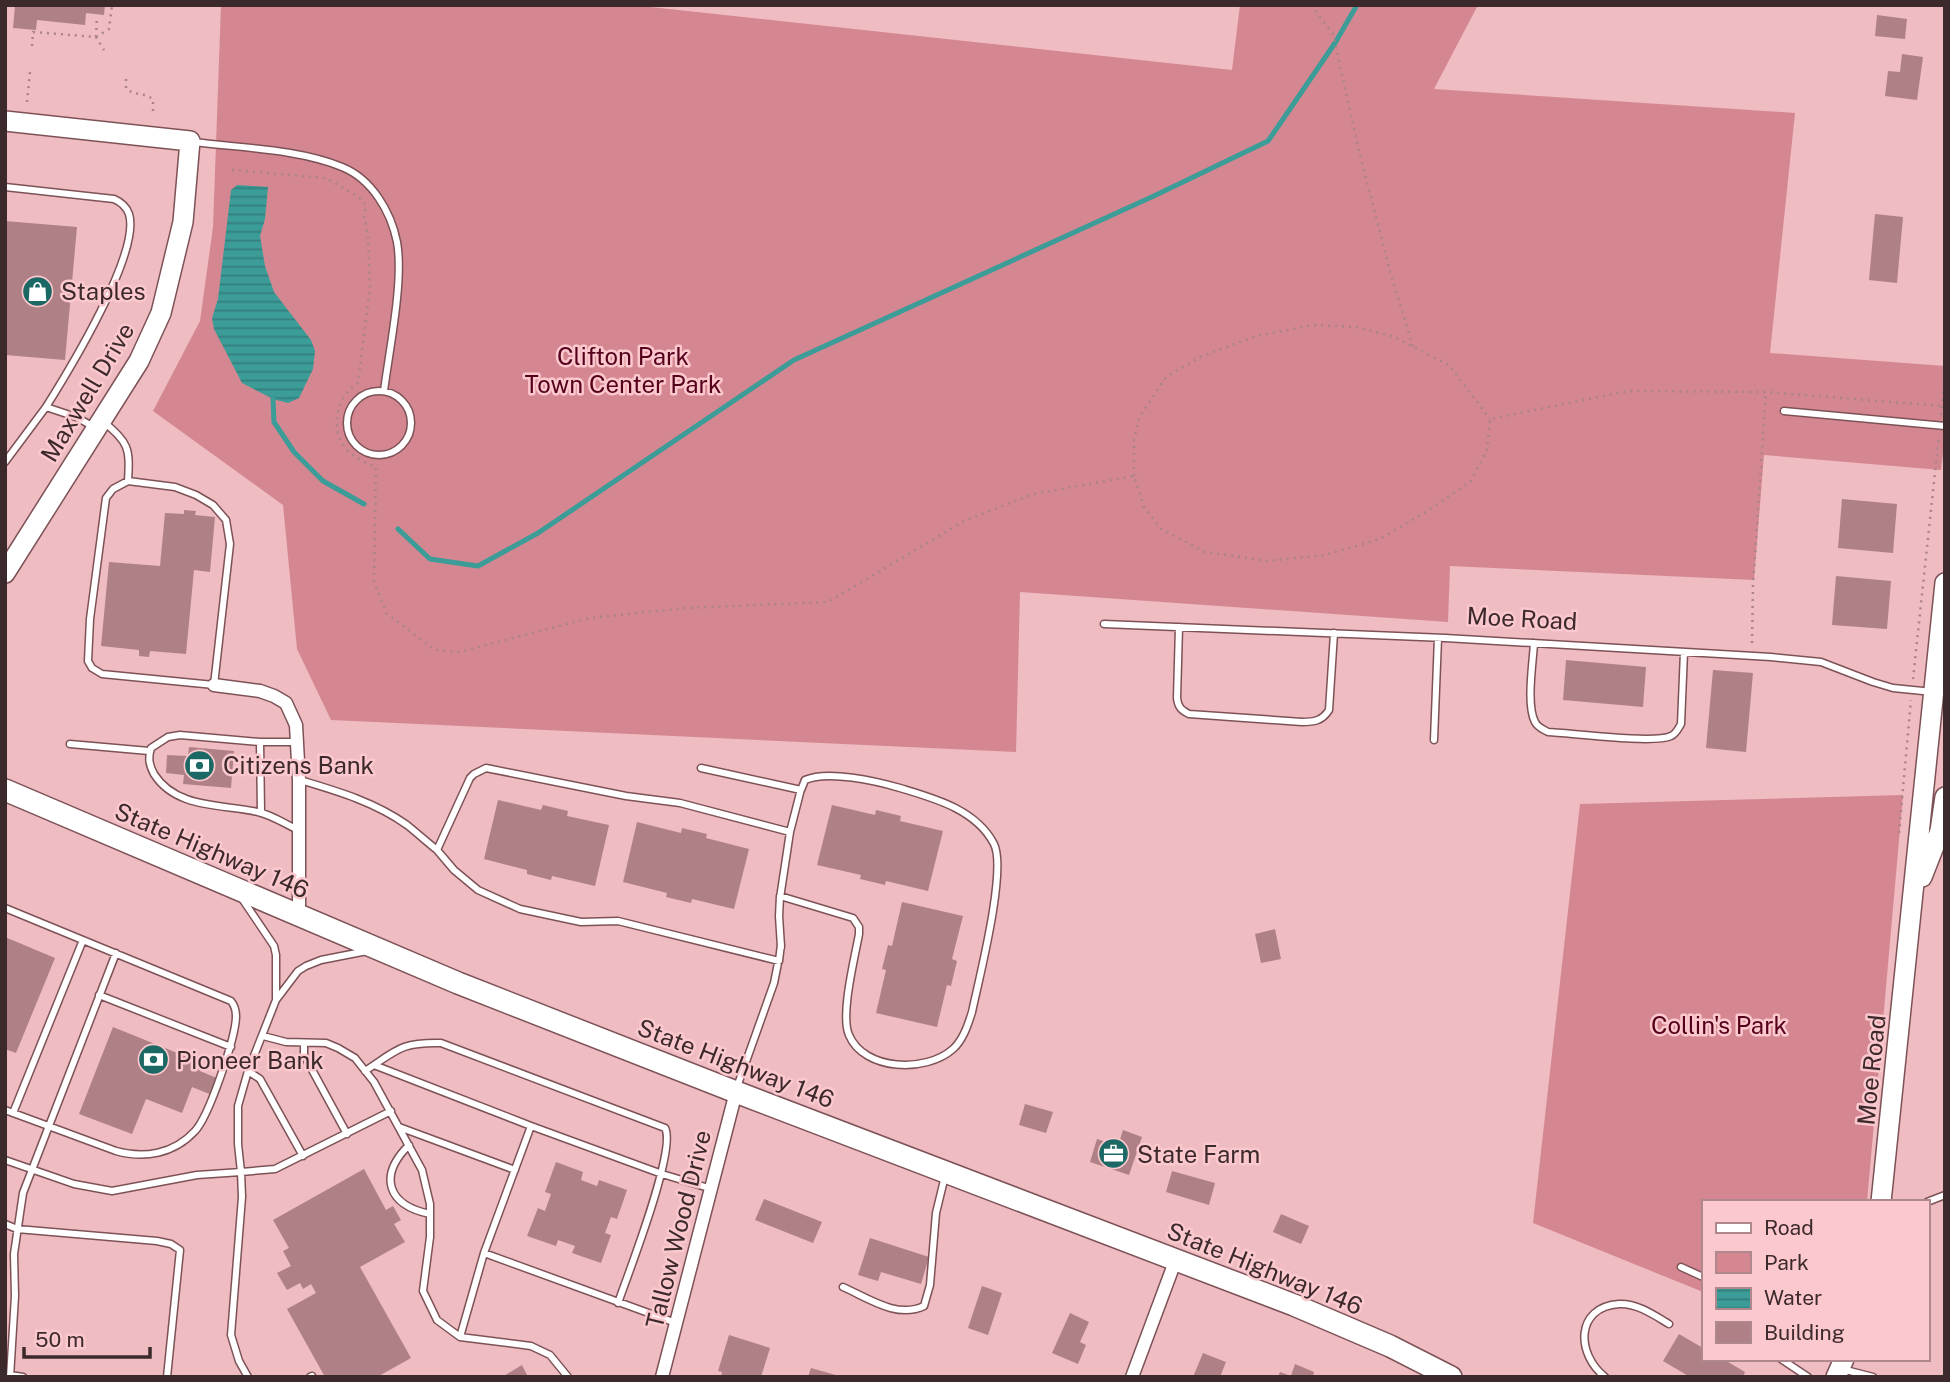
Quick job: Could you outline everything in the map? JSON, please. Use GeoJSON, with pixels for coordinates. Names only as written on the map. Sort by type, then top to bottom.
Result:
{"type":"FeatureCollection","features":[{"type":"Feature","properties":{"kind":"main road","name":"State Highway 146"},"geometry":{"type":"LineString","coordinates":[[5,790],[377,949],[736,1092],[1294,1305],[1390,1346],[1449,1376]]}},
{"type":"Feature","properties":{"kind":"street"},"geometry":{"type":"LineString","coordinates":[[5,121],[190,141]]}},
{"type":"Feature","properties":{"kind":"street","name":"Maxwell Drive"},"geometry":{"type":"LineString","coordinates":[[5,573],[139,361],[161,313],[183,222],[190,141]]}},
{"type":"Feature","properties":{"kind":"street","name":"Moe Road"},"geometry":{"type":"LineString","coordinates":[[1881,1200],[1939,693],[1945,583]]}},
{"type":"Feature","properties":{"kind":"street"},"geometry":{"type":"LineString","coordinates":[[214,685],[260,691],[274,696],[286,703],[296,725],[299,780],[299,916]]}},
{"type":"Feature","properties":{"kind":"street"},"geometry":{"type":"LineString","coordinates":[[1914,897],[1940,831],[1945,797]]}},
{"type":"Feature","properties":{"kind":"street","name":"Tallow Wood Drive"},"geometry":{"type":"LineString","coordinates":[[662,1377],[736,1092]]}},
{"type":"Feature","properties":{"kind":"street"},"geometry":{"type":"LineString","coordinates":[[1132,1377],[1176,1259]]}},
{"type":"Feature","properties":{"kind":"lane"},"geometry":{"type":"LineString","coordinates":[[190,141],[318,159],[343,167],[371,188],[391,219],[397,244],[397,286],[384,391]]}},
{"type":"Feature","properties":{"kind":"lane"},"geometry":{"type":"LineString","coordinates":[[5,187],[114,199],[122,203],[130,217],[122,262],[89,336],[46,407],[5,462]]}},
{"type":"Feature","properties":{"kind":"lane"},"geometry":{"type":"LineString","coordinates":[[384,391],[402,401],[411,419],[411,429],[401,446],[393,452],[374,455],[362,451],[354,444],[346,423],[354,402],[362,396],[384,391]]}},
{"type":"Feature","properties":{"kind":"lane"},"geometry":{"type":"LineString","coordinates":[[46,407],[99,424],[125,444],[130,454],[128,481]]}},
{"type":"Feature","properties":{"kind":"lane"},"geometry":{"type":"LineString","coordinates":[[1784,411],[1942,426]]}},
{"type":"Feature","properties":{"kind":"lane"},"geometry":{"type":"LineString","coordinates":[[128,481],[175,487],[197,495],[213,505],[226,520],[230,544],[214,685],[102,674],[92,668],[88,661],[90,619],[106,498],[113,488],[128,481]]}},
{"type":"Feature","properties":{"kind":"lane","name":"Moe Road"},"geometry":{"type":"LineString","coordinates":[[1104,624],[1438,638],[1752,656],[1821,662],[1873,682],[1939,693]]}},
{"type":"Feature","properties":{"kind":"lane"},"geometry":{"type":"LineString","coordinates":[[1179,627],[1177,698],[1178,706],[1184,712],[1302,722],[1316,722],[1329,710],[1335,633]]}},
{"type":"Feature","properties":{"kind":"lane"},"geometry":{"type":"LineString","coordinates":[[1434,740],[1438,638]]}},
{"type":"Feature","properties":{"kind":"lane"},"geometry":{"type":"LineString","coordinates":[[1534,643],[1531,708],[1537,726],[1548,732],[1651,739],[1672,736],[1681,724],[1684,652]]}},
{"type":"Feature","properties":{"kind":"lane"},"geometry":{"type":"LineString","coordinates":[[70,744],[149,751],[168,737],[180,735],[260,743],[297,742]]}},
{"type":"Feature","properties":{"kind":"lane"},"geometry":{"type":"LineString","coordinates":[[260,743],[261,813]]}},
{"type":"Feature","properties":{"kind":"lane"},"geometry":{"type":"LineString","coordinates":[[149,751],[151,768],[166,789],[174,794],[189,800],[261,813],[298,830]]}},
{"type":"Feature","properties":{"kind":"lane"},"geometry":{"type":"LineString","coordinates":[[437,850],[470,778],[486,768],[614,794],[680,803],[790,832]]}},
{"type":"Feature","properties":{"kind":"lane"},"geometry":{"type":"LineString","coordinates":[[701,768],[801,790]]}},
{"type":"Feature","properties":{"kind":"lane"},"geometry":{"type":"LineString","coordinates":[[736,1092],[774,983],[779,961],[780,896],[790,832],[805,780],[814,776],[853,779],[893,786],[950,805],[985,830],[995,845],[998,857],[995,897],[967,1028],[952,1050],[934,1060],[903,1065],[877,1061],[856,1048],[845,1020],[859,934],[857,923],[853,918],[780,896]]}},
{"type":"Feature","properties":{"kind":"lane"},"geometry":{"type":"LineString","coordinates":[[299,780],[345,794],[378,808],[407,825],[478,890],[520,909],[581,922],[618,921],[779,961]]}},
{"type":"Feature","properties":{"kind":"lane"},"geometry":{"type":"LineString","coordinates":[[236,890],[274,946],[276,1000]]}},
{"type":"Feature","properties":{"kind":"lane"},"geometry":{"type":"LineString","coordinates":[[5,908],[231,1001],[235,1006],[236,1019],[230,1048],[196,1130],[181,1143],[158,1153],[131,1155],[5,1110]]}},
{"type":"Feature","properties":{"kind":"lane"},"geometry":{"type":"LineString","coordinates":[[13,1113],[83,940]]}},
{"type":"Feature","properties":{"kind":"lane"},"geometry":{"type":"LineString","coordinates":[[248,1377],[239,1361],[231,1335],[242,1197],[238,1106],[248,1071],[276,1000],[298,971],[321,960],[377,949]]}},
{"type":"Feature","properties":{"kind":"lane"},"geometry":{"type":"LineString","coordinates":[[23,1377],[10,1376],[15,1296],[14,1254],[23,1193],[116,953]]}},
{"type":"Feature","properties":{"kind":"lane"},"geometry":{"type":"LineString","coordinates":[[99,995],[230,1048]]}},
{"type":"Feature","properties":{"kind":"lane"},"geometry":{"type":"LineString","coordinates":[[263,1036],[304,1043],[326,1043],[338,1048],[355,1058],[366,1071],[391,1111],[422,1170],[430,1203],[430,1237],[423,1290],[437,1320],[460,1337],[531,1346],[550,1355],[568,1377]]}},
{"type":"Feature","properties":{"kind":"lane"},"geometry":{"type":"LineString","coordinates":[[304,1043],[304,1055],[347,1134]]}},
{"type":"Feature","properties":{"kind":"lane"},"geometry":{"type":"LineString","coordinates":[[366,1071],[402,1046],[413,1043],[441,1043],[661,1126],[667,1131],[662,1174],[618,1303]]}},
{"type":"Feature","properties":{"kind":"lane"},"geometry":{"type":"LineString","coordinates":[[374,1065],[531,1126],[662,1174],[712,1189]]}},
{"type":"Feature","properties":{"kind":"lane"},"geometry":{"type":"LineString","coordinates":[[248,1071],[260,1079],[303,1156]]}},
{"type":"Feature","properties":{"kind":"lane"},"geometry":{"type":"LineString","coordinates":[[5,1160],[75,1184],[112,1191],[197,1175],[275,1169],[391,1111]]}},
{"type":"Feature","properties":{"kind":"lane"},"geometry":{"type":"LineString","coordinates":[[460,1337],[484,1253],[531,1126]]}},
{"type":"Feature","properties":{"kind":"lane"},"geometry":{"type":"LineString","coordinates":[[399,1127],[515,1170]]}},
{"type":"Feature","properties":{"kind":"lane"},"geometry":{"type":"LineString","coordinates":[[409,1145],[396,1158],[390,1170],[390,1185],[407,1205],[430,1214]]}},
{"type":"Feature","properties":{"kind":"lane"},"geometry":{"type":"LineString","coordinates":[[843,1287],[893,1310],[915,1310],[924,1306],[930,1285],[936,1213],[947,1172]]}},
{"type":"Feature","properties":{"kind":"lane"},"geometry":{"type":"LineString","coordinates":[[5,1224],[17,1229],[158,1241],[171,1244],[180,1250],[167,1377]]}},
{"type":"Feature","properties":{"kind":"lane"},"geometry":{"type":"LineString","coordinates":[[484,1253],[676,1323]]}},
{"type":"Feature","properties":{"kind":"lane"},"geometry":{"type":"LineString","coordinates":[[1681,1267],[1702,1277]]}},
{"type":"Feature","properties":{"kind":"lane"},"geometry":{"type":"LineString","coordinates":[[1605,1377],[1595,1369],[1583,1344],[1585,1329],[1591,1317],[1603,1308],[1617,1304],[1632,1305],[1670,1324]]}},
{"type":"Feature","properties":{"kind":"lane"},"geometry":{"type":"LineString","coordinates":[[1784,1361],[1808,1377]]}},
{"type":"Feature","properties":{"kind":"lane"},"geometry":{"type":"LineString","coordinates":[[1840,1368],[1873,1377]]}},
{"type":"Feature","properties":{"kind":"path"},"geometry":{"type":"LineString","coordinates":[[32,46],[33,32],[96,37],[109,29],[112,5]]}},
{"type":"Feature","properties":{"kind":"path"},"geometry":{"type":"LineString","coordinates":[[1311,5],[1333,34],[1357,146],[1413,347]]}},
{"type":"Feature","properties":{"kind":"path"},"geometry":{"type":"LineString","coordinates":[[97,17],[96,37],[104,50]]}},
{"type":"Feature","properties":{"kind":"path"},"geometry":{"type":"LineString","coordinates":[[27,102],[30,72]]}},
{"type":"Feature","properties":{"kind":"path"},"geometry":{"type":"LineString","coordinates":[[126,79],[126,89],[153,99],[153,113]]}},
{"type":"Feature","properties":{"kind":"path"},"geometry":{"type":"LineString","coordinates":[[232,170],[326,178],[340,184],[366,205],[364,218],[369,246],[370,288],[358,383],[346,390],[339,405],[338,431],[346,449],[360,461],[376,467],[374,581],[386,613],[435,649],[459,653],[590,618],[685,608],[828,602],[964,521],[1033,494],[1134,476]]}},
{"type":"Feature","properties":{"kind":"path"},"geometry":{"type":"LineString","coordinates":[[1314,325],[1356,327],[1392,336],[1413,347],[1448,365],[1490,419],[1487,450],[1471,481],[1426,512],[1380,539],[1325,555],[1268,561],[1205,552],[1161,529],[1144,507],[1134,476],[1134,440],[1139,418],[1166,377],[1200,357],[1256,336],[1314,325]]}},
{"type":"Feature","properties":{"kind":"path"},"geometry":{"type":"LineString","coordinates":[[1899,842],[1945,378]]}},
{"type":"Feature","properties":{"kind":"path"},"geometry":{"type":"LineString","coordinates":[[1490,419],[1628,391],[1766,392],[1942,406]]}},
{"type":"Feature","properties":{"kind":"path"},"geometry":{"type":"LineString","coordinates":[[1752,656],[1753,584],[1766,392]]}},
{"type":"Feature","properties":{"kind":"green space","name":"Clifton Park Town Center Park"},"geometry":{"type":"Polygon","coordinates":[[[221,5],[632,5],[1232,70],[1240,5],[1478,5],[1434,89],[1795,113],[1770,353],[1945,366],[1945,437],[1941,470],[1764,455],[1754,580],[1450,566],[1448,622],[1020,592],[1016,752],[331,720],[297,649],[283,505],[153,411],[200,321],[213,227],[221,5]]]}},
{"type":"Feature","properties":{"kind":"green space","name":"Collin's Park"},"geometry":{"type":"Polygon","coordinates":[[[1903,795],[1867,1200],[1702,1200],[1702,1292],[1533,1223],[1580,804],[1903,795]]]}},
{"type":"Feature","properties":{"kind":"water"},"geometry":{"type":"Polygon","coordinates":[[[237,185],[268,187],[265,219],[260,236],[265,266],[274,292],[311,340],[315,351],[313,369],[299,398],[288,403],[273,399],[242,383],[214,329],[212,318],[218,299],[231,190],[237,185]]]}},
{"type":"Feature","properties":{"kind":"building"},"geometry":{"type":"Polygon","coordinates":[[[15,5],[105,5],[104,15],[86,13],[85,25],[37,20],[36,30],[13,28],[15,5]]]}},
{"type":"Feature","properties":{"kind":"building"},"geometry":{"type":"Polygon","coordinates":[[[1877,15],[1907,19],[1905,39],[1875,36],[1877,15]]]}},
{"type":"Feature","properties":{"kind":"building"},"geometry":{"type":"Polygon","coordinates":[[[1902,54],[1923,57],[1917,100],[1885,96],[1888,71],[1900,72],[1902,54]]]}},
{"type":"Feature","properties":{"kind":"building"},"geometry":{"type":"Polygon","coordinates":[[[1875,214],[1903,217],[1897,283],[1869,280],[1875,214]]]}},
{"type":"Feature","properties":{"kind":"building","name":"Staples"},"geometry":{"type":"Polygon","coordinates":[[[5,221],[77,227],[65,360],[5,355],[5,221]]]}},
{"type":"Feature","properties":{"kind":"building"},"geometry":{"type":"Polygon","coordinates":[[[1842,499],[1897,504],[1893,553],[1838,548],[1842,499]]]}},
{"type":"Feature","properties":{"kind":"building"},"geometry":{"type":"Polygon","coordinates":[[[184,510],[196,511],[195,515],[215,517],[210,572],[194,570],[186,654],[150,651],[149,657],[139,656],[139,650],[101,646],[109,562],[160,566],[165,513],[184,514],[184,510]]]}},
{"type":"Feature","properties":{"kind":"building"},"geometry":{"type":"Polygon","coordinates":[[[1836,576],[1891,581],[1887,629],[1832,625],[1836,576]]]}},
{"type":"Feature","properties":{"kind":"building"},"geometry":{"type":"Polygon","coordinates":[[[1566,660],[1646,667],[1643,707],[1563,700],[1566,660]]]}},
{"type":"Feature","properties":{"kind":"building"},"geometry":{"type":"Polygon","coordinates":[[[1713,670],[1753,673],[1746,752],[1706,748],[1713,670]]]}},
{"type":"Feature","properties":{"kind":"building","name":"Citizens Bank"},"geometry":{"type":"Polygon","coordinates":[[[189,747],[234,751],[231,788],[183,784],[184,775],[166,773],[167,755],[188,756],[189,747]]]}},
{"type":"Feature","properties":{"kind":"building"},"geometry":{"type":"Polygon","coordinates":[[[498,800],[541,810],[543,805],[568,811],[567,816],[609,825],[595,886],[552,876],[551,880],[527,874],[527,870],[484,859],[498,800]]]}},
{"type":"Feature","properties":{"kind":"building"},"geometry":{"type":"Polygon","coordinates":[[[832,805],[875,815],[876,810],[901,816],[900,821],[943,831],[928,891],[886,881],[885,885],[860,879],[861,875],[817,865],[832,805]]]}},
{"type":"Feature","properties":{"kind":"building"},"geometry":{"type":"Polygon","coordinates":[[[637,822],[681,833],[682,828],[707,834],[706,838],[749,849],[734,909],[692,899],[691,903],[666,897],[667,893],[623,882],[637,822]]]}},
{"type":"Feature","properties":{"kind":"building"},"geometry":{"type":"Polygon","coordinates":[[[902,902],[963,916],[952,959],[957,961],[951,986],[947,985],[937,1027],[876,1013],[886,970],[882,969],[888,945],[892,946],[902,902]]]}},
{"type":"Feature","properties":{"kind":"building"},"geometry":{"type":"Polygon","coordinates":[[[1275,929],[1281,959],[1261,963],[1255,934],[1275,929]]]}},
{"type":"Feature","properties":{"kind":"building"},"geometry":{"type":"Polygon","coordinates":[[[5,937],[55,958],[16,1053],[5,1049],[5,937]]]}},
{"type":"Feature","properties":{"kind":"building"},"geometry":{"type":"Polygon","coordinates":[[[113,1027],[202,1063],[200,1071],[219,1079],[212,1095],[192,1087],[182,1113],[146,1099],[132,1134],[79,1114],[113,1027]]]}},
{"type":"Feature","properties":{"kind":"building"},"geometry":{"type":"Polygon","coordinates":[[[1025,1104],[1053,1112],[1046,1133],[1019,1125],[1025,1104]]]}},
{"type":"Feature","properties":{"kind":"building","name":"State Farm"},"geometry":{"type":"Polygon","coordinates":[[[1123,1130],[1142,1137],[1129,1175],[1090,1162],[1097,1139],[1118,1146],[1123,1130]]]}},
{"type":"Feature","properties":{"kind":"building"},"geometry":{"type":"Polygon","coordinates":[[[556,1162],[583,1172],[581,1180],[597,1186],[599,1180],[627,1190],[617,1219],[611,1217],[605,1233],[611,1235],[601,1263],[572,1253],[575,1246],[558,1240],[556,1246],[527,1236],[538,1208],[545,1211],[551,1194],[545,1192],[556,1162]]]}},
{"type":"Feature","properties":{"kind":"building"},"geometry":{"type":"Polygon","coordinates":[[[364,1169],[386,1210],[393,1206],[401,1220],[394,1224],[405,1242],[360,1267],[411,1358],[377,1377],[325,1377],[287,1309],[316,1293],[311,1284],[303,1289],[300,1283],[287,1290],[277,1273],[291,1266],[283,1251],[289,1248],[273,1220],[364,1169]]]}},
{"type":"Feature","properties":{"kind":"building"},"geometry":{"type":"Polygon","coordinates":[[[1172,1171],[1215,1183],[1209,1205],[1166,1192],[1172,1171]]]}},
{"type":"Feature","properties":{"kind":"building"},"geometry":{"type":"Polygon","coordinates":[[[764,1199],[822,1222],[813,1243],[755,1220],[764,1199]]]}},
{"type":"Feature","properties":{"kind":"building"},"geometry":{"type":"Polygon","coordinates":[[[1281,1214],[1309,1226],[1301,1244],[1273,1232],[1281,1214]]]}},
{"type":"Feature","properties":{"kind":"building"},"geometry":{"type":"Polygon","coordinates":[[[870,1238],[929,1257],[921,1284],[881,1272],[878,1281],[858,1275],[870,1238]]]}},
{"type":"Feature","properties":{"kind":"building"},"geometry":{"type":"Polygon","coordinates":[[[982,1286],[1002,1293],[988,1335],[968,1328],[982,1286]]]}},
{"type":"Feature","properties":{"kind":"building"},"geometry":{"type":"Polygon","coordinates":[[[1070,1313],[1089,1322],[1080,1342],[1086,1345],[1078,1364],[1052,1353],[1070,1313]]]}},
{"type":"Feature","properties":{"kind":"building"},"geometry":{"type":"Polygon","coordinates":[[[1679,1334],[1702,1347],[1702,1361],[1726,1361],[1745,1372],[1743,1377],[1690,1377],[1663,1361],[1679,1334]]]}},
{"type":"Feature","properties":{"kind":"building"},"geometry":{"type":"Polygon","coordinates":[[[729,1335],[770,1348],[761,1377],[721,1377],[722,1372],[718,1371],[729,1335]]]}},
{"type":"Feature","properties":{"kind":"building"},"geometry":{"type":"Polygon","coordinates":[[[1203,1353],[1226,1362],[1220,1377],[1193,1377],[1203,1353]]]}},
{"type":"Feature","properties":{"kind":"building"},"geometry":{"type":"Polygon","coordinates":[[[1295,1364],[1314,1372],[1313,1377],[1278,1377],[1280,1372],[1291,1376],[1295,1364]]]}},
{"type":"Feature","properties":{"kind":"building"},"geometry":{"type":"Polygon","coordinates":[[[522,1365],[528,1377],[502,1377],[522,1365]]]}},
{"type":"Feature","properties":{"kind":"building"},"geometry":{"type":"Polygon","coordinates":[[[811,1368],[839,1376],[839,1377],[808,1377],[811,1368]]]}},
{"type":"Feature","properties":{"kind":"waterway"},"geometry":{"type":"LineString","coordinates":[[398,529],[430,559],[478,566],[538,533],[794,360],[1268,141],[1335,43],[1357,5]]}},
{"type":"Feature","properties":{"kind":"waterway"},"geometry":{"type":"LineString","coordinates":[[273,399],[274,422],[294,452],[323,481],[364,504]]}},
{"type":"Feature","properties":{"kind":"place","name":"Staples"},"geometry":{"type":"Point","coordinates":[38,291]}},
{"type":"Feature","properties":{"kind":"place","name":"Citizens Bank"},"geometry":{"type":"Point","coordinates":[200,765]}},
{"type":"Feature","properties":{"kind":"place","name":"Pioneer Bank"},"geometry":{"type":"Point","coordinates":[153,1060]}},
{"type":"Feature","properties":{"kind":"place","name":"State Farm"},"geometry":{"type":"Point","coordinates":[1114,1154]}}]}
